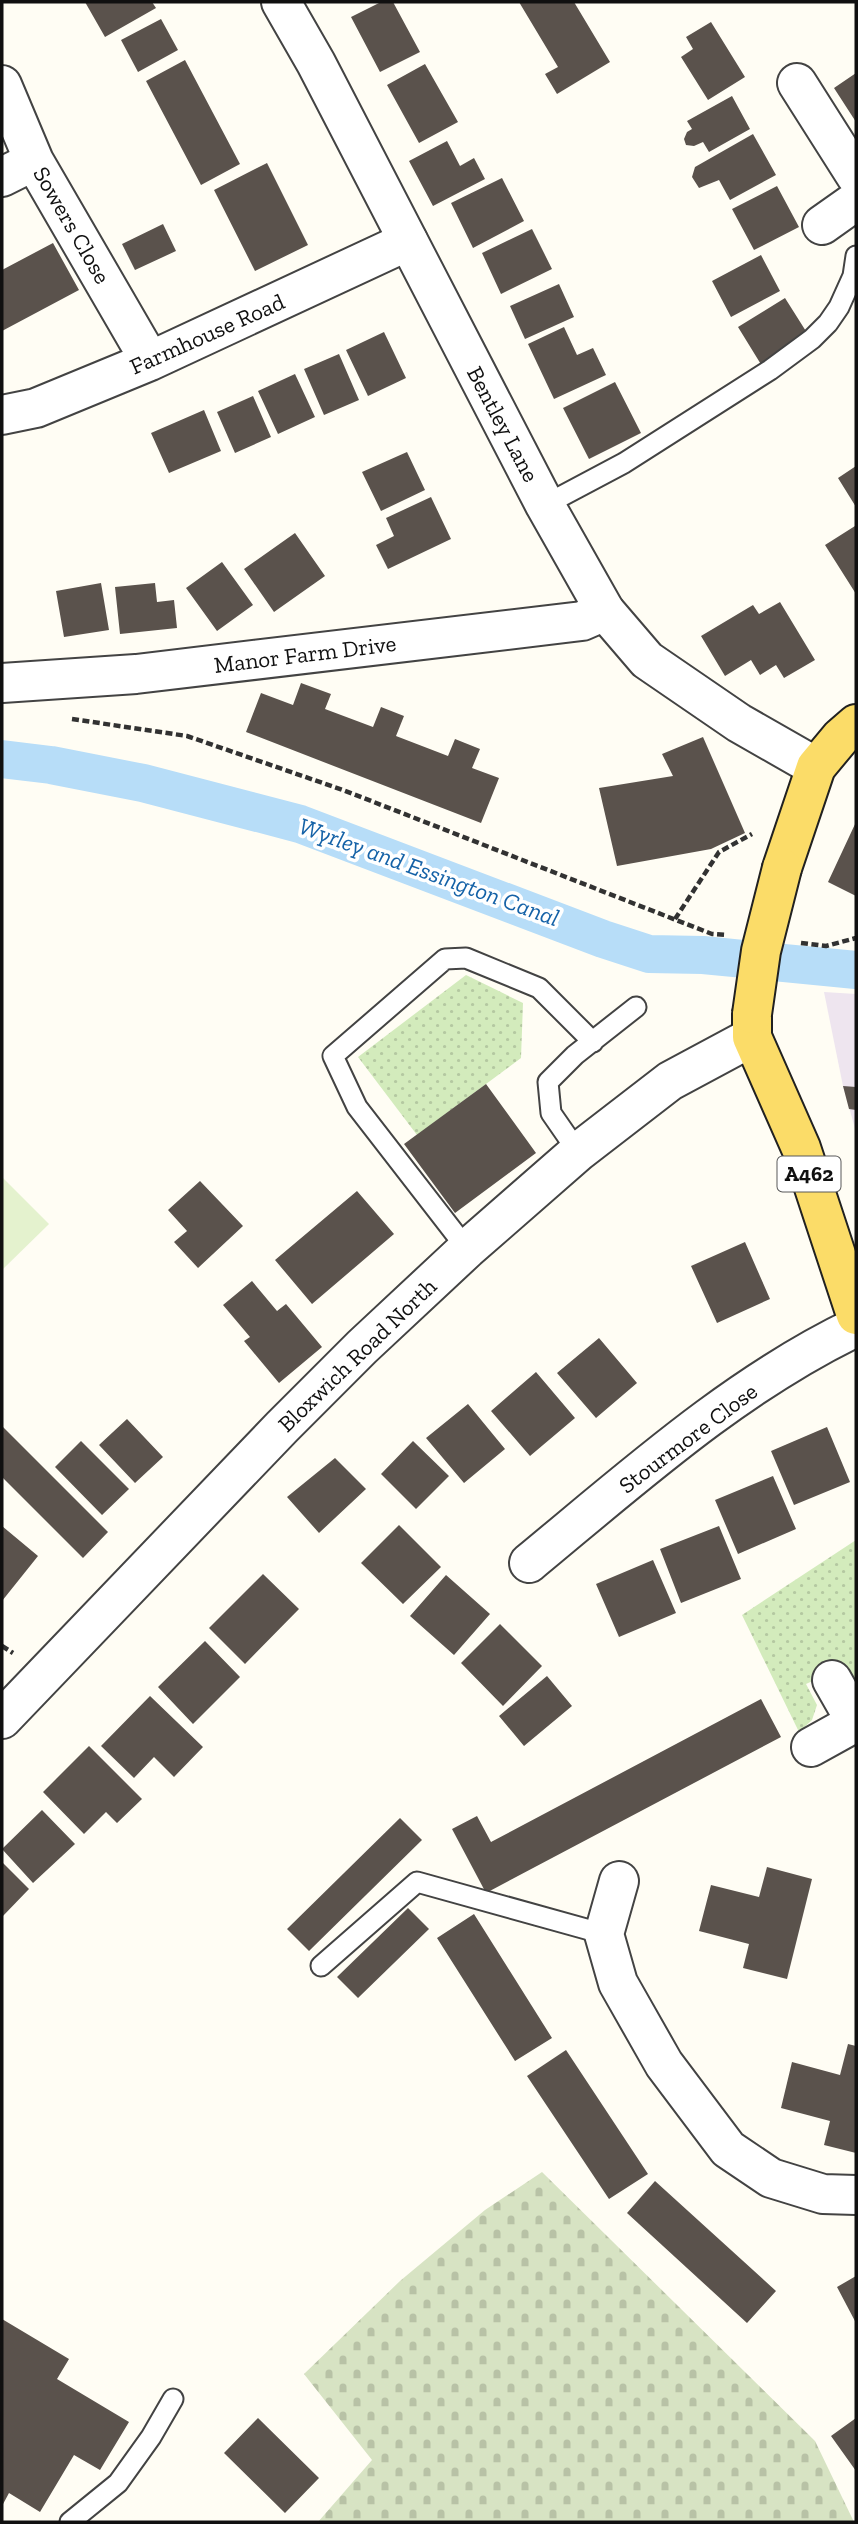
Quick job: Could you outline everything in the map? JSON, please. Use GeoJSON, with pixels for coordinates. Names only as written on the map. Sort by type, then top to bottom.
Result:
{"type":"FeatureCollection","features":[{"type":"Feature","properties":{"kind":"main road"},"geometry":{"type":"LineString","coordinates":[[752,1026],[761,951],[786,854],[816,767],[841,737],[856,724]]}},
{"type":"Feature","properties":{"kind":"main road","name":"A462"},"geometry":{"type":"LineString","coordinates":[[752,1026],[801,1148],[856,1315]]}},
{"type":"Feature","properties":{"kind":"street","name":"Bentley Lane"},"geometry":{"type":"LineString","coordinates":[[281,2],[316,63],[545,505],[605,611],[647,660],[739,723],[816,767]]}},
{"type":"Feature","properties":{"kind":"street"},"geometry":{"type":"LineString","coordinates":[[797,83],[856,176]]}},
{"type":"Feature","properties":{"kind":"street","name":"Sowers Close"},"geometry":{"type":"LineString","coordinates":[[2,85],[18,169],[150,361]]}},
{"type":"Feature","properties":{"kind":"street"},"geometry":{"type":"LineString","coordinates":[[822,225],[856,201]]}},
{"type":"Feature","properties":{"kind":"street","name":"Farmhouse Road"},"geometry":{"type":"LineString","coordinates":[[2,415],[36,408],[150,361],[408,242]]}},
{"type":"Feature","properties":{"kind":"street","name":"Manor Farm Drive"},"geometry":{"type":"LineString","coordinates":[[2,683],[136,674],[582,621],[605,611]]}},
{"type":"Feature","properties":{"kind":"street","name":"Bloxwich Road North"},"geometry":{"type":"LineString","coordinates":[[2,1719],[291,1418],[467,1249],[578,1152],[670,1081],[752,1026]]}},
{"type":"Feature","properties":{"kind":"street","name":"Stourmore Close"},"geometry":{"type":"LineString","coordinates":[[529,1563],[691,1430],[811,1348],[856,1327]]}},
{"type":"Feature","properties":{"kind":"street"},"geometry":{"type":"LineString","coordinates":[[811,1747],[856,1722],[832,1680]]}},
{"type":"Feature","properties":{"kind":"street"},"geometry":{"type":"LineString","coordinates":[[619,1881],[604,1934],[618,1983],[664,2064],[728,2149],[771,2179],[823,2194],[856,2195]]}},
{"type":"Feature","properties":{"kind":"lane"},"geometry":{"type":"LineString","coordinates":[[545,505],[624,463],[770,370],[812,339],[839,307],[853,276],[856,256]]}},
{"type":"Feature","properties":{"kind":"lane"},"geometry":{"type":"LineString","coordinates":[[467,1249],[356,1107],[333,1056],[445,959],[466,958],[539,988],[593,1042]]}},
{"type":"Feature","properties":{"kind":"lane"},"geometry":{"type":"LineString","coordinates":[[578,1152],[551,1113],[548,1082],[575,1055],[636,1007]]}},
{"type":"Feature","properties":{"kind":"lane"},"geometry":{"type":"LineString","coordinates":[[321,1966],[416,1882],[604,1934]]}},
{"type":"Feature","properties":{"kind":"lane"},"geometry":{"type":"LineString","coordinates":[[71,2522],[118,2483],[151,2437],[173,2399]]}},
{"type":"Feature","properties":{"kind":"path"},"geometry":{"type":"LineString","coordinates":[[69,719],[187,736],[343,790],[712,934],[737,937]]}},
{"type":"Feature","properties":{"kind":"path"},"geometry":{"type":"LineString","coordinates":[[675,919],[719,852],[759,830],[786,854]]}},
{"type":"Feature","properties":{"kind":"path"},"geometry":{"type":"LineString","coordinates":[[800,943],[826,946],[856,938]]}},
{"type":"Feature","properties":{"kind":"shaded area"},"geometry":{"type":"Polygon","coordinates":[[[824,992],[856,994],[856,1132],[843,1086],[824,992]]]}},
{"type":"Feature","properties":{"kind":"green space"},"geometry":{"type":"Polygon","coordinates":[[[466,975],[523,1003],[521,1058],[417,1135],[358,1057],[466,975]]]}},
{"type":"Feature","properties":{"kind":"green space"},"geometry":{"type":"Polygon","coordinates":[[[2,1177],[49,1224],[2,1270],[2,1177]]]}},
{"type":"Feature","properties":{"kind":"green space"},"geometry":{"type":"Polygon","coordinates":[[[856,1540],[856,1685],[841,1668],[806,1684],[817,1705],[812,1720],[799,1732],[742,1615],[856,1540]]]}},
{"type":"Feature","properties":{"kind":"green space"},"geometry":{"type":"Polygon","coordinates":[[[542,2172],[815,2441],[854,2522],[318,2522],[372,2460],[304,2374],[400,2281],[485,2210],[542,2172]]]}},
{"type":"Feature","properties":{"kind":"building"},"geometry":{"type":"Polygon","coordinates":[[[85,2],[152,2],[156,8],[105,37],[85,2]]]}},
{"type":"Feature","properties":{"kind":"building"},"geometry":{"type":"Polygon","coordinates":[[[381,2],[393,2],[420,52],[380,72],[351,17],[381,2]]]}},
{"type":"Feature","properties":{"kind":"building"},"geometry":{"type":"Polygon","coordinates":[[[519,2],[574,2],[610,62],[557,94],[545,74],[558,67],[519,2]]]}},
{"type":"Feature","properties":{"kind":"building"},"geometry":{"type":"Polygon","coordinates":[[[161,19],[178,50],[138,72],[121,40],[161,19]]]}},
{"type":"Feature","properties":{"kind":"building"},"geometry":{"type":"Polygon","coordinates":[[[711,22],[745,77],[708,100],[681,57],[693,49],[686,37],[711,22]]]}},
{"type":"Feature","properties":{"kind":"building"},"geometry":{"type":"Polygon","coordinates":[[[185,60],[240,164],[201,185],[146,81],[185,60]]]}},
{"type":"Feature","properties":{"kind":"building"},"geometry":{"type":"Polygon","coordinates":[[[425,64],[458,122],[419,143],[387,85],[425,64]]]}},
{"type":"Feature","properties":{"kind":"building"},"geometry":{"type":"Polygon","coordinates":[[[856,73],[856,122],[834,88],[856,73]]]}},
{"type":"Feature","properties":{"kind":"building"},"geometry":{"type":"Polygon","coordinates":[[[732,96],[750,129],[709,152],[703,142],[694,146],[686,145],[684,139],[692,129],[687,121],[732,96]]]}},
{"type":"Feature","properties":{"kind":"building"},"geometry":{"type":"Polygon","coordinates":[[[753,134],[776,175],[730,200],[719,180],[699,188],[692,177],[695,167],[753,134]]]}},
{"type":"Feature","properties":{"kind":"building"},"geometry":{"type":"Polygon","coordinates":[[[447,141],[460,166],[474,158],[485,179],[433,206],[409,161],[447,141]]]}},
{"type":"Feature","properties":{"kind":"building"},"geometry":{"type":"Polygon","coordinates":[[[267,163],[308,245],[255,271],[214,190],[267,163]]]}},
{"type":"Feature","properties":{"kind":"building"},"geometry":{"type":"Polygon","coordinates":[[[502,178],[524,221],[473,248],[451,203],[502,178]]]}},
{"type":"Feature","properties":{"kind":"building"},"geometry":{"type":"Polygon","coordinates":[[[777,186],[799,227],[754,250],[732,209],[777,186]]]}},
{"type":"Feature","properties":{"kind":"building"},"geometry":{"type":"Polygon","coordinates":[[[163,224],[176,251],[135,270],[122,244],[163,224]]]}},
{"type":"Feature","properties":{"kind":"building"},"geometry":{"type":"Polygon","coordinates":[[[532,229],[552,269],[501,294],[482,253],[532,229]]]}},
{"type":"Feature","properties":{"kind":"building"},"geometry":{"type":"Polygon","coordinates":[[[53,243],[79,290],[2,331],[2,270],[53,243]]]}},
{"type":"Feature","properties":{"kind":"building"},"geometry":{"type":"Polygon","coordinates":[[[761,255],[780,291],[731,317],[712,281],[761,255]]]}},
{"type":"Feature","properties":{"kind":"building"},"geometry":{"type":"Polygon","coordinates":[[[559,284],[574,317],[525,339],[510,306],[559,284]]]}},
{"type":"Feature","properties":{"kind":"building"},"geometry":{"type":"Polygon","coordinates":[[[785,298],[809,336],[762,366],[738,327],[785,298]]]}},
{"type":"Feature","properties":{"kind":"building"},"geometry":{"type":"Polygon","coordinates":[[[564,327],[577,355],[593,348],[606,375],[554,399],[528,344],[564,327]]]}},
{"type":"Feature","properties":{"kind":"building"},"geometry":{"type":"Polygon","coordinates":[[[384,332],[406,378],[368,396],[346,350],[384,332]]]}},
{"type":"Feature","properties":{"kind":"building"},"geometry":{"type":"Polygon","coordinates":[[[339,354],[359,400],[324,415],[304,369],[339,354]]]}},
{"type":"Feature","properties":{"kind":"building"},"geometry":{"type":"Polygon","coordinates":[[[295,374],[315,417],[278,434],[258,391],[295,374]]]}},
{"type":"Feature","properties":{"kind":"building"},"geometry":{"type":"Polygon","coordinates":[[[615,382],[641,433],[589,459],[563,408],[615,382]]]}},
{"type":"Feature","properties":{"kind":"building"},"geometry":{"type":"Polygon","coordinates":[[[253,396],[271,437],[235,453],[217,412],[253,396]]]}},
{"type":"Feature","properties":{"kind":"building"},"geometry":{"type":"Polygon","coordinates":[[[204,410],[221,451],[169,473],[151,433],[204,410]]]}},
{"type":"Feature","properties":{"kind":"building"},"geometry":{"type":"Polygon","coordinates":[[[407,452],[425,490],[381,511],[362,472],[407,452]]]}},
{"type":"Feature","properties":{"kind":"building"},"geometry":{"type":"Polygon","coordinates":[[[856,466],[856,507],[838,478],[856,466]]]}},
{"type":"Feature","properties":{"kind":"building"},"geometry":{"type":"Polygon","coordinates":[[[431,497],[451,539],[388,569],[376,545],[394,536],[386,518],[431,497]]]}},
{"type":"Feature","properties":{"kind":"building"},"geometry":{"type":"Polygon","coordinates":[[[855,526],[856,528],[856,594],[825,545],[855,526]]]}},
{"type":"Feature","properties":{"kind":"building"},"geometry":{"type":"Polygon","coordinates":[[[295,533],[325,576],[274,612],[244,569],[295,533]]]}},
{"type":"Feature","properties":{"kind":"building"},"geometry":{"type":"Polygon","coordinates":[[[222,562],[253,605],[217,631],[186,588],[222,562]]]}},
{"type":"Feature","properties":{"kind":"building"},"geometry":{"type":"Polygon","coordinates":[[[101,583],[109,630],[64,637],[56,591],[101,583]]]}},
{"type":"Feature","properties":{"kind":"building"},"geometry":{"type":"Polygon","coordinates":[[[155,583],[157,602],[174,600],[177,628],[120,634],[115,587],[155,583]]]}},
{"type":"Feature","properties":{"kind":"building"},"geometry":{"type":"Polygon","coordinates":[[[780,602],[815,660],[784,678],[776,665],[760,675],[751,660],[725,676],[701,636],[753,605],[759,614],[780,602]]]}},
{"type":"Feature","properties":{"kind":"building"},"geometry":{"type":"Polygon","coordinates":[[[301,683],[331,694],[325,709],[373,727],[381,707],[404,716],[396,736],[448,756],[455,739],[480,749],[472,768],[499,778],[481,823],[246,732],[261,693],[293,705],[301,683]]]}},
{"type":"Feature","properties":{"kind":"building"},"geometry":{"type":"Polygon","coordinates":[[[703,737],[745,833],[711,849],[617,866],[599,788],[673,776],[662,754],[703,737]]]}},
{"type":"Feature","properties":{"kind":"building"},"geometry":{"type":"Polygon","coordinates":[[[856,822],[856,896],[828,882],[856,822]]]}},
{"type":"Feature","properties":{"kind":"building"},"geometry":{"type":"Polygon","coordinates":[[[486,1084],[536,1153],[455,1213],[404,1144],[486,1084]]]}},
{"type":"Feature","properties":{"kind":"building"},"geometry":{"type":"Polygon","coordinates":[[[843,1086],[856,1087],[856,1110],[849,1109],[843,1086]]]}},
{"type":"Feature","properties":{"kind":"building"},"geometry":{"type":"Polygon","coordinates":[[[200,1181],[243,1226],[198,1268],[174,1242],[187,1231],[168,1210],[200,1181]]]}},
{"type":"Feature","properties":{"kind":"building"},"geometry":{"type":"Polygon","coordinates":[[[357,1191],[394,1234],[312,1304],[275,1260],[357,1191]]]}},
{"type":"Feature","properties":{"kind":"building"},"geometry":{"type":"Polygon","coordinates":[[[745,1242],[770,1299],[717,1323],[691,1266],[745,1242]]]}},
{"type":"Feature","properties":{"kind":"building"},"geometry":{"type":"Polygon","coordinates":[[[252,1281],[277,1311],[286,1304],[322,1347],[279,1383],[244,1341],[250,1337],[223,1305],[252,1281]]]}},
{"type":"Feature","properties":{"kind":"building"},"geometry":{"type":"Polygon","coordinates":[[[599,1338],[637,1383],[596,1418],[557,1373],[599,1338]]]}},
{"type":"Feature","properties":{"kind":"building"},"geometry":{"type":"Polygon","coordinates":[[[536,1372],[575,1418],[530,1456],[491,1411],[536,1372]]]}},
{"type":"Feature","properties":{"kind":"building"},"geometry":{"type":"Polygon","coordinates":[[[468,1404],[505,1449],[464,1483],[426,1438],[468,1404]]]}},
{"type":"Feature","properties":{"kind":"building"},"geometry":{"type":"Polygon","coordinates":[[[127,1419],[163,1457],[135,1483],[99,1445],[127,1419]]]}},
{"type":"Feature","properties":{"kind":"building"},"geometry":{"type":"Polygon","coordinates":[[[2,1426],[108,1532],[83,1558],[2,1477],[2,1426]]]}},
{"type":"Feature","properties":{"kind":"building"},"geometry":{"type":"Polygon","coordinates":[[[827,1427],[850,1482],[794,1505],[771,1451],[827,1427]]]}},
{"type":"Feature","properties":{"kind":"building"},"geometry":{"type":"Polygon","coordinates":[[[81,1441],[129,1489],[102,1515],[55,1467],[81,1441]]]}},
{"type":"Feature","properties":{"kind":"building"},"geometry":{"type":"Polygon","coordinates":[[[413,1441],[449,1476],[416,1509],[381,1474],[413,1441]]]}},
{"type":"Feature","properties":{"kind":"building"},"geometry":{"type":"Polygon","coordinates":[[[335,1458],[366,1489],[319,1533],[287,1497],[335,1458]]]}},
{"type":"Feature","properties":{"kind":"building"},"geometry":{"type":"Polygon","coordinates":[[[773,1476],[796,1529],[738,1554],[715,1500],[773,1476]]]}},
{"type":"Feature","properties":{"kind":"building"},"geometry":{"type":"Polygon","coordinates":[[[399,1525],[441,1567],[403,1604],[361,1563],[399,1525]]]}},
{"type":"Feature","properties":{"kind":"building"},"geometry":{"type":"Polygon","coordinates":[[[2,1526],[38,1556],[2,1601],[2,1526]]]}},
{"type":"Feature","properties":{"kind":"building"},"geometry":{"type":"Polygon","coordinates":[[[719,1526],[741,1579],[681,1603],[660,1549],[719,1526]]]}},
{"type":"Feature","properties":{"kind":"building"},"geometry":{"type":"Polygon","coordinates":[[[653,1560],[676,1613],[619,1637],[596,1584],[653,1560]]]}},
{"type":"Feature","properties":{"kind":"building"},"geometry":{"type":"Polygon","coordinates":[[[263,1574],[299,1609],[245,1664],[209,1628],[263,1574]]]}},
{"type":"Feature","properties":{"kind":"building"},"geometry":{"type":"Polygon","coordinates":[[[446,1575],[490,1614],[454,1655],[410,1616],[446,1575]]]}},
{"type":"Feature","properties":{"kind":"building"},"geometry":{"type":"Polygon","coordinates":[[[500,1624],[542,1666],[503,1706],[461,1663],[500,1624]]]}},
{"type":"Feature","properties":{"kind":"building"},"geometry":{"type":"Polygon","coordinates":[[[205,1641],[240,1677],[193,1724],[158,1687],[205,1641]]]}},
{"type":"Feature","properties":{"kind":"building"},"geometry":{"type":"Polygon","coordinates":[[[547,1676],[572,1706],[524,1746],[499,1716],[547,1676]]]}},
{"type":"Feature","properties":{"kind":"building"},"geometry":{"type":"Polygon","coordinates":[[[150,1696],[203,1747],[174,1777],[154,1757],[134,1778],[101,1746],[150,1696]]]}},
{"type":"Feature","properties":{"kind":"building"},"geometry":{"type":"Polygon","coordinates":[[[761,1699],[781,1737],[486,1893],[452,1829],[477,1816],[491,1842],[761,1699]]]}},
{"type":"Feature","properties":{"kind":"building"},"geometry":{"type":"Polygon","coordinates":[[[89,1746],[142,1799],[117,1823],[106,1812],[84,1834],[43,1792],[89,1746]]]}},
{"type":"Feature","properties":{"kind":"building"},"geometry":{"type":"Polygon","coordinates":[[[42,1810],[75,1844],[33,1883],[2,1849],[42,1810]]]}},
{"type":"Feature","properties":{"kind":"building"},"geometry":{"type":"Polygon","coordinates":[[[400,1818],[422,1840],[309,1951],[287,1929],[400,1818]]]}},
{"type":"Feature","properties":{"kind":"building"},"geometry":{"type":"Polygon","coordinates":[[[2,1862],[29,1889],[2,1917],[2,1862]]]}},
{"type":"Feature","properties":{"kind":"building"},"geometry":{"type":"Polygon","coordinates":[[[767,1867],[812,1879],[787,1979],[743,1968],[749,1944],[699,1931],[711,1885],[759,1897],[767,1867]]]}},
{"type":"Feature","properties":{"kind":"building"},"geometry":{"type":"Polygon","coordinates":[[[408,1908],[429,1929],[358,1998],[337,1977],[408,1908]]]}},
{"type":"Feature","properties":{"kind":"building"},"geometry":{"type":"Polygon","coordinates":[[[474,1914],[552,2038],[515,2061],[437,1938],[474,1914]]]}},
{"type":"Feature","properties":{"kind":"building"},"geometry":{"type":"Polygon","coordinates":[[[848,2044],[856,2046],[856,2153],[824,2145],[830,2121],[781,2108],[792,2062],[840,2075],[848,2044]]]}},
{"type":"Feature","properties":{"kind":"building"},"geometry":{"type":"Polygon","coordinates":[[[566,2050],[648,2174],[609,2199],[527,2076],[566,2050]]]}},
{"type":"Feature","properties":{"kind":"building"},"geometry":{"type":"Polygon","coordinates":[[[655,2181],[776,2291],[747,2323],[627,2213],[655,2181]]]}},
{"type":"Feature","properties":{"kind":"building"},"geometry":{"type":"Polygon","coordinates":[[[856,2276],[856,2323],[837,2287],[856,2276]]]}},
{"type":"Feature","properties":{"kind":"building"},"geometry":{"type":"Polygon","coordinates":[[[2,2319],[69,2359],[57,2379],[129,2422],[100,2470],[74,2455],[40,2512],[9,2493],[2,2506],[2,2319]]]}},
{"type":"Feature","properties":{"kind":"building"},"geometry":{"type":"Polygon","coordinates":[[[258,2418],[319,2478],[285,2513],[224,2453],[258,2418]]]}},
{"type":"Feature","properties":{"kind":"building"},"geometry":{"type":"Polygon","coordinates":[[[856,2418],[856,2471],[831,2436],[856,2418]]]}},
{"type":"Feature","properties":{"kind":"waterway","name":"Wyrley and Essington Canal"},"geometry":{"type":"LineString","coordinates":[[2,759],[51,765],[143,783],[300,824],[649,954],[703,955],[856,970]]}}]}
